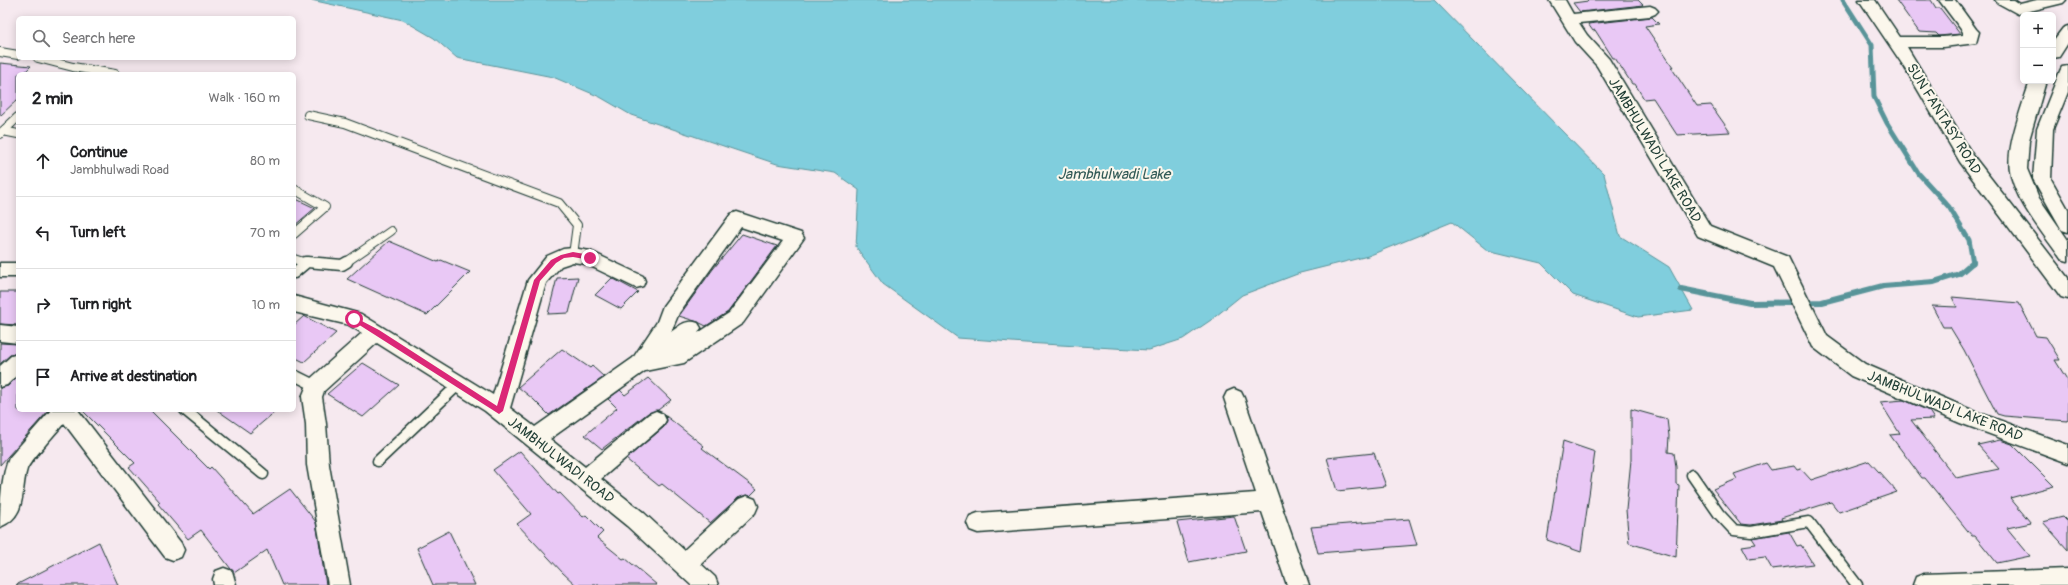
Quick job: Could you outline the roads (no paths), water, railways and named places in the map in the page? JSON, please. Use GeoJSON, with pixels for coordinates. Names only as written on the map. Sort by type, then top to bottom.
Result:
{"type":"FeatureCollection","features":[{"type":"Feature","properties":{"kind":"street","name":"JAMBHULWADI LAKE ROAD"},"geometry":{"type":"LineString","coordinates":[[1557,0],[1581,38],[1604,63],[1704,231],[1781,262],[1820,341],[1858,370],[1967,417],[2068,454]]}},
{"type":"Feature","properties":{"kind":"street","name":"SUN FANTASY ROAD"},"geometry":{"type":"LineString","coordinates":[[1867,0],[1912,66],[1966,158],[2068,292]]}},
{"type":"Feature","properties":{"kind":"street"},"geometry":{"type":"LineString","coordinates":[[1896,42],[1943,42],[1970,39],[1972,32],[1947,0]]}},
{"type":"Feature","properties":{"kind":"street"},"geometry":{"type":"LineString","coordinates":[[2003,0],[2018,9],[2058,0]]}},
{"type":"Feature","properties":{"kind":"street"},"geometry":{"type":"LineString","coordinates":[[1569,19],[1650,11]]}},
{"type":"Feature","properties":{"kind":"street"},"geometry":{"type":"LineString","coordinates":[[2056,49],[2068,31]]}},
{"type":"Feature","properties":{"kind":"street"},"geometry":{"type":"LineString","coordinates":[[2068,71],[2045,129],[2042,179],[2068,225]]}},
{"type":"Feature","properties":{"kind":"street"},"geometry":{"type":"LineString","coordinates":[[2037,84],[2021,140],[2018,169],[2031,201],[2068,254]]}},
{"type":"Feature","properties":{"kind":"street"},"geometry":{"type":"LineString","coordinates":[[737,219],[795,238],[736,318],[677,357],[640,364],[666,324],[670,311],[737,219]]}},
{"type":"Feature","properties":{"kind":"street"},"geometry":{"type":"LineString","coordinates":[[499,411],[537,280],[554,261],[563,256],[573,255],[590,258],[636,281]]}},
{"type":"Feature","properties":{"kind":"street"},"geometry":{"type":"LineString","coordinates":[[0,270],[16,270]]}},
{"type":"Feature","properties":{"kind":"street","name":"JAMBHULWADI ROAD"},"geometry":{"type":"LineString","coordinates":[[296,304],[354,319],[459,384],[499,411],[635,519],[707,585]]}},
{"type":"Feature","properties":{"kind":"street"},"geometry":{"type":"LineString","coordinates":[[534,439],[691,328]]}},
{"type":"Feature","properties":{"kind":"street"},"geometry":{"type":"LineString","coordinates":[[339,585],[318,464],[316,424],[312,397],[316,386],[376,332]]}},
{"type":"Feature","properties":{"kind":"street"},"geometry":{"type":"LineString","coordinates":[[0,333],[16,335]]}},
{"type":"Feature","properties":{"kind":"street"},"geometry":{"type":"LineString","coordinates":[[0,379],[16,364]]}},
{"type":"Feature","properties":{"kind":"street"},"geometry":{"type":"LineString","coordinates":[[1234,398],[1298,585]]}},
{"type":"Feature","properties":{"kind":"street"},"geometry":{"type":"LineString","coordinates":[[0,517],[10,503],[14,490],[17,465],[61,412]]}},
{"type":"Feature","properties":{"kind":"street"},"geometry":{"type":"LineString","coordinates":[[68,412],[173,550]]}},
{"type":"Feature","properties":{"kind":"street"},"geometry":{"type":"LineString","coordinates":[[585,480],[656,420]]}},
{"type":"Feature","properties":{"kind":"street"},"geometry":{"type":"LineString","coordinates":[[978,523],[1270,502]]}},
{"type":"Feature","properties":{"kind":"street"},"geometry":{"type":"LineString","coordinates":[[685,564],[747,506]]}},
{"type":"Feature","properties":{"kind":"street"},"geometry":{"type":"LineString","coordinates":[[1924,585],[2068,580]]}},
{"type":"Feature","properties":{"kind":"lane"},"geometry":{"type":"LineString","coordinates":[[0,52],[16,55]]}},
{"type":"Feature","properties":{"kind":"lane"},"geometry":{"type":"LineString","coordinates":[[46,60],[73,67],[103,72]]}},
{"type":"Feature","properties":{"kind":"lane"},"geometry":{"type":"LineString","coordinates":[[68,72],[73,67]]}},
{"type":"Feature","properties":{"kind":"lane"},"geometry":{"type":"LineString","coordinates":[[308,116],[345,123],[559,203],[577,225],[573,255]]}},
{"type":"Feature","properties":{"kind":"lane"},"geometry":{"type":"LineString","coordinates":[[1,132],[16,119]]}},
{"type":"Feature","properties":{"kind":"lane"},"geometry":{"type":"LineString","coordinates":[[0,121],[11,124]]}},
{"type":"Feature","properties":{"kind":"lane"},"geometry":{"type":"LineString","coordinates":[[1,132],[16,134]]}},
{"type":"Feature","properties":{"kind":"lane"},"geometry":{"type":"LineString","coordinates":[[296,190],[325,207],[296,232]]}},
{"type":"Feature","properties":{"kind":"lane"},"geometry":{"type":"LineString","coordinates":[[296,259],[307,262],[342,265],[391,231]]}},
{"type":"Feature","properties":{"kind":"lane"},"geometry":{"type":"LineString","coordinates":[[296,271],[307,262]]}},
{"type":"Feature","properties":{"kind":"lane"},"geometry":{"type":"LineString","coordinates":[[296,376],[316,386]]}},
{"type":"Feature","properties":{"kind":"lane"},"geometry":{"type":"LineString","coordinates":[[378,461],[459,384]]}},
{"type":"Feature","properties":{"kind":"lane"},"geometry":{"type":"LineString","coordinates":[[187,412],[264,474]]}},
{"type":"Feature","properties":{"kind":"lane"},"geometry":{"type":"LineString","coordinates":[[1692,475],[1719,514],[1734,530],[1751,532],[1809,522],[1857,585]]}},
{"type":"Feature","properties":{"kind":"water","name":"Jambhulwadi Lake"},"geometry":{"type":"Polygon","coordinates":[[[311,0],[1434,0],[1604,174],[1620,236],[1669,267],[1693,310],[1638,317],[1573,295],[1541,263],[1487,250],[1452,222],[1368,256],[1300,273],[1242,295],[1211,320],[1183,339],[1149,350],[958,338],[883,284],[856,247],[859,190],[835,173],[777,164],[631,115],[600,97],[553,77],[457,58],[434,38],[403,20],[311,0]]]}},
{"type":"Feature","properties":{"kind":"waterway"},"geometry":{"type":"LineString","coordinates":[[1843,0],[1872,45],[1874,97],[1887,123],[1919,174],[1949,207],[1969,240],[1973,262]]}},
{"type":"Feature","properties":{"kind":"waterway"},"geometry":{"type":"LineString","coordinates":[[1681,289],[1750,303],[1822,302],[1883,286],[1934,282],[1959,274],[1973,262]]}}]}
